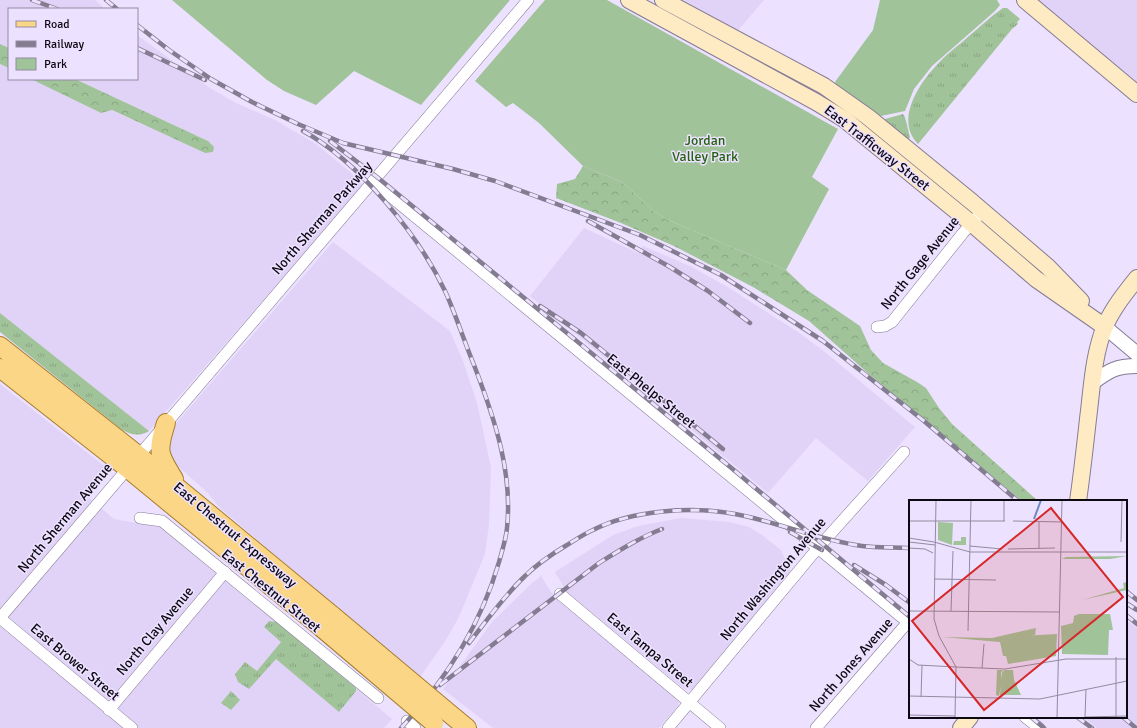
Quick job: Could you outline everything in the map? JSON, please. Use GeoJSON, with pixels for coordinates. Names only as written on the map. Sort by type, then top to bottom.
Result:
{"type":"FeatureCollection","features":[{"type":"Feature","properties":{"kind":"main road","name":"East Trafficway Street"},"geometry":{"type":"LineString","coordinates":[[629,0],[816,102],[844,119],[971,223],[1036,279],[1105,327]]}},
{"type":"Feature","properties":{"kind":"main road","name":"East Trafficway Street"},"geometry":{"type":"LineString","coordinates":[[663,0],[824,86],[868,117],[1048,267],[1105,327]]}},
{"type":"Feature","properties":{"kind":"main road"},"geometry":{"type":"LineString","coordinates":[[1025,0],[1137,94]]}},
{"type":"Feature","properties":{"kind":"main road"},"geometry":{"type":"LineString","coordinates":[[1078,500],[1095,363],[1105,327],[1120,300],[1137,278]]}},
{"type":"Feature","properties":{"kind":"main road","name":"East Chestnut Expressway"},"geometry":{"type":"LineString","coordinates":[[0,346],[132,462],[328,622]]}},
{"type":"Feature","properties":{"kind":"main road","name":"East Chestnut Expressway"},"geometry":{"type":"LineString","coordinates":[[0,368],[132,462],[181,490],[440,720],[467,728]]}},
{"type":"Feature","properties":{"kind":"main road"},"geometry":{"type":"LineString","coordinates":[[166,423],[160,442],[161,459],[181,490]]}},
{"type":"Feature","properties":{"kind":"main road"},"geometry":{"type":"LineString","coordinates":[[961,728],[969,718]]}},
{"type":"Feature","properties":{"kind":"street","name":"North Sherman Parkway"},"geometry":{"type":"LineString","coordinates":[[132,462],[528,0]]}},
{"type":"Feature","properties":{"kind":"street","name":"East Phelps Street"},"geometry":{"type":"LineString","coordinates":[[373,182],[797,530],[817,549],[909,623]]}},
{"type":"Feature","properties":{"kind":"street","name":"North Gage Avenue"},"geometry":{"type":"LineString","coordinates":[[877,327],[885,326],[892,322],[982,211]]}},
{"type":"Feature","properties":{"kind":"street","name":"East Trafficway Street"},"geometry":{"type":"LineString","coordinates":[[1105,327],[1137,354]]}},
{"type":"Feature","properties":{"kind":"street"},"geometry":{"type":"LineString","coordinates":[[1092,383],[1109,371],[1124,366],[1137,366]]}},
{"type":"Feature","properties":{"kind":"street","name":"North Washington Avenue"},"geometry":{"type":"LineString","coordinates":[[668,728],[817,549],[904,452]]}},
{"type":"Feature","properties":{"kind":"street","name":"North Sherman Avenue"},"geometry":{"type":"LineString","coordinates":[[0,618],[132,462]]}},
{"type":"Feature","properties":{"kind":"street","name":"East Chestnut Street"},"geometry":{"type":"LineString","coordinates":[[140,518],[162,521],[378,698]]}},
{"type":"Feature","properties":{"kind":"street","name":"North Clay Avenue"},"geometry":{"type":"LineString","coordinates":[[109,710],[224,572]]}},
{"type":"Feature","properties":{"kind":"street","name":"East Tampa Street"},"geometry":{"type":"LineString","coordinates":[[560,594],[720,728]]}},
{"type":"Feature","properties":{"kind":"street","name":"East Brower Street"},"geometry":{"type":"LineString","coordinates":[[0,618],[132,728]]}},
{"type":"Feature","properties":{"kind":"street","name":"North Jones Avenue"},"geometry":{"type":"LineString","coordinates":[[816,728],[909,623]]}},
{"type":"Feature","properties":{"kind":"street"},"geometry":{"type":"LineString","coordinates":[[1026,718],[1039,728]]}},
{"type":"Feature","properties":{"kind":"shaded area"},"geometry":{"type":"Polygon","coordinates":[[[0,0],[95,0],[104,8],[8,8],[8,48],[0,44],[0,0]]]}},
{"type":"Feature","properties":{"kind":"shaded area"},"geometry":{"type":"Polygon","coordinates":[[[672,0],[764,0],[735,34],[672,0]]]}},
{"type":"Feature","properties":{"kind":"shaded area"},"geometry":{"type":"Polygon","coordinates":[[[1037,0],[1137,0],[1137,83],[1136,82],[1037,0]]]}},
{"type":"Feature","properties":{"kind":"shaded area"},"geometry":{"type":"Polygon","coordinates":[[[138,36],[210,88],[236,103],[275,120],[316,144],[350,172],[363,186],[149,431],[0,313],[0,64],[8,68],[8,80],[33,80],[101,113],[111,110],[205,153],[208,141],[77,80],[138,80],[138,36]]]}},
{"type":"Feature","properties":{"kind":"shaded area"},"geometry":{"type":"Polygon","coordinates":[[[584,228],[638,253],[643,246],[690,266],[726,286],[798,332],[825,352],[915,427],[868,481],[816,438],[768,493],[530,296],[584,228]]]}},
{"type":"Feature","properties":{"kind":"shaded area"},"geometry":{"type":"Polygon","coordinates":[[[333,242],[450,331],[463,361],[477,403],[491,467],[489,525],[485,554],[459,617],[444,643],[420,677],[308,586],[282,561],[219,507],[208,493],[171,460],[168,436],[172,428],[333,242]]]}},
{"type":"Feature","properties":{"kind":"shaded area"},"geometry":{"type":"Polygon","coordinates":[[[0,384],[108,469],[88,497],[114,519],[160,527],[392,719],[384,728],[0,728],[0,384]]]}},
{"type":"Feature","properties":{"kind":"shaded area"},"geometry":{"type":"Polygon","coordinates":[[[681,518],[730,522],[749,527],[781,550],[791,572],[692,690],[684,689],[567,592],[555,572],[613,535],[638,526],[681,518]]]}},
{"type":"Feature","properties":{"kind":"shaded area"},"geometry":{"type":"Polygon","coordinates":[[[541,576],[551,592],[677,698],[679,702],[678,706],[659,728],[493,728],[443,689],[492,622],[541,576]]]}},
{"type":"Feature","properties":{"kind":"shaded area"},"geometry":{"type":"Polygon","coordinates":[[[1127,621],[1137,628],[1137,728],[1097,728],[1084,718],[1127,718],[1127,621]]]}},
{"type":"Feature","properties":{"kind":"green space"},"geometry":{"type":"Polygon","coordinates":[[[172,0],[510,0],[421,105],[354,71],[316,105],[284,91],[267,80],[172,0]]]}},
{"type":"Feature","properties":{"kind":"green space","name":"Jordan Valley Park"},"geometry":{"type":"Polygon","coordinates":[[[545,0],[607,0],[838,129],[812,177],[829,189],[786,270],[666,219],[654,211],[622,182],[583,166],[539,123],[513,103],[506,107],[475,81],[545,0]]]}},
{"type":"Feature","properties":{"kind":"green space"},"geometry":{"type":"Polygon","coordinates":[[[880,0],[997,0],[1000,5],[932,66],[914,89],[905,111],[881,116],[835,82],[873,30],[880,0]]]}},
{"type":"Feature","properties":{"kind":"green space"},"geometry":{"type":"Polygon","coordinates":[[[1003,8],[1007,8],[1020,19],[1017,22],[1018,24],[1012,29],[918,144],[911,135],[909,114],[916,93],[922,83],[943,58],[1003,8]]]}},
{"type":"Feature","properties":{"kind":"green space"},"geometry":{"type":"Polygon","coordinates":[[[0,44],[8,48],[8,68],[0,64],[0,44]]]}},
{"type":"Feature","properties":{"kind":"green space"},"geometry":{"type":"Polygon","coordinates":[[[33,80],[77,80],[208,141],[214,147],[213,152],[205,153],[112,110],[101,113],[33,80]]]}},
{"type":"Feature","properties":{"kind":"green space"},"geometry":{"type":"Polygon","coordinates":[[[903,114],[910,137],[909,139],[907,139],[884,120],[903,114]]]}},
{"type":"Feature","properties":{"kind":"green space"},"geometry":{"type":"Polygon","coordinates":[[[583,166],[622,182],[654,211],[666,219],[786,270],[807,290],[860,326],[871,350],[883,363],[926,388],[952,424],[1037,500],[1021,500],[870,375],[809,321],[753,287],[674,246],[621,223],[556,198],[557,184],[575,179],[583,166]]]}},
{"type":"Feature","properties":{"kind":"green space"},"geometry":{"type":"Polygon","coordinates":[[[0,313],[149,431],[138,435],[128,433],[121,429],[0,332],[0,313]]]}},
{"type":"Feature","properties":{"kind":"green space"},"geometry":{"type":"Polygon","coordinates":[[[269,621],[276,622],[356,688],[356,691],[339,712],[276,659],[249,689],[238,682],[235,674],[245,662],[257,671],[281,642],[264,627],[269,621]]]}},
{"type":"Feature","properties":{"kind":"green space"},"geometry":{"type":"Polygon","coordinates":[[[231,691],[240,700],[231,710],[221,703],[231,691]]]}},
{"type":"Feature","properties":{"kind":"railway"},"geometry":{"type":"LineString","coordinates":[[32,0],[54,8]]}},
{"type":"Feature","properties":{"kind":"railway"},"geometry":{"type":"LineString","coordinates":[[106,0],[116,8]]}},
{"type":"Feature","properties":{"kind":"railway"},"geometry":{"type":"LineString","coordinates":[[138,26],[169,50],[211,79],[252,102],[298,124],[343,143],[453,169],[495,181],[640,235],[721,275],[823,341],[924,421],[1017,500]]}},
{"type":"Feature","properties":{"kind":"railway"},"geometry":{"type":"LineString","coordinates":[[138,48],[205,80]]}},
{"type":"Feature","properties":{"kind":"railway"},"geometry":{"type":"LineString","coordinates":[[303,131],[324,144],[365,180],[403,223],[433,269],[449,300],[481,385],[495,425],[504,466],[507,486],[507,528],[503,549],[491,585],[472,629],[460,651],[432,691],[401,728]]}},
{"type":"Feature","properties":{"kind":"railway"},"geometry":{"type":"LineString","coordinates":[[330,141],[377,177],[729,466],[909,616]]}},
{"type":"Feature","properties":{"kind":"railway"},"geometry":{"type":"LineString","coordinates":[[588,221],[670,267],[708,291],[750,323]]}},
{"type":"Feature","properties":{"kind":"railway"},"geometry":{"type":"LineString","coordinates":[[540,306],[581,333],[723,449]]}},
{"type":"Feature","properties":{"kind":"railway"},"geometry":{"type":"LineString","coordinates":[[469,643],[510,592],[540,563],[586,533],[609,523],[644,514],[681,510],[700,510],[735,514],[751,517],[830,540],[868,547],[909,548]]}},
{"type":"Feature","properties":{"kind":"railway"},"geometry":{"type":"LineString","coordinates":[[440,685],[599,563],[637,540],[662,529]]}},
{"type":"Feature","properties":{"kind":"railway"},"geometry":{"type":"LineString","coordinates":[[790,532],[822,550]]}},
{"type":"Feature","properties":{"kind":"railway"},"geometry":{"type":"LineString","coordinates":[[854,565],[886,585],[909,602]]}},
{"type":"Feature","properties":{"kind":"railway"},"geometry":{"type":"LineString","coordinates":[[1127,592],[1137,600]]}},
{"type":"Feature","properties":{"kind":"railway"},"geometry":{"type":"LineString","coordinates":[[1127,604],[1137,610]]}},
{"type":"Feature","properties":{"kind":"railway"},"geometry":{"type":"LineString","coordinates":[[1127,616],[1137,624]]}},
{"type":"Feature","properties":{"kind":"railway"},"geometry":{"type":"LineString","coordinates":[[1032,718],[1044,728]]}},
{"type":"Feature","properties":{"kind":"railway"},"geometry":{"type":"LineString","coordinates":[[1078,718],[1092,728]]}},
{"type":"Feature","properties":{"kind":"railway"},"geometry":{"type":"LineString","coordinates":[[1124,718],[1136,728]]}}]}
